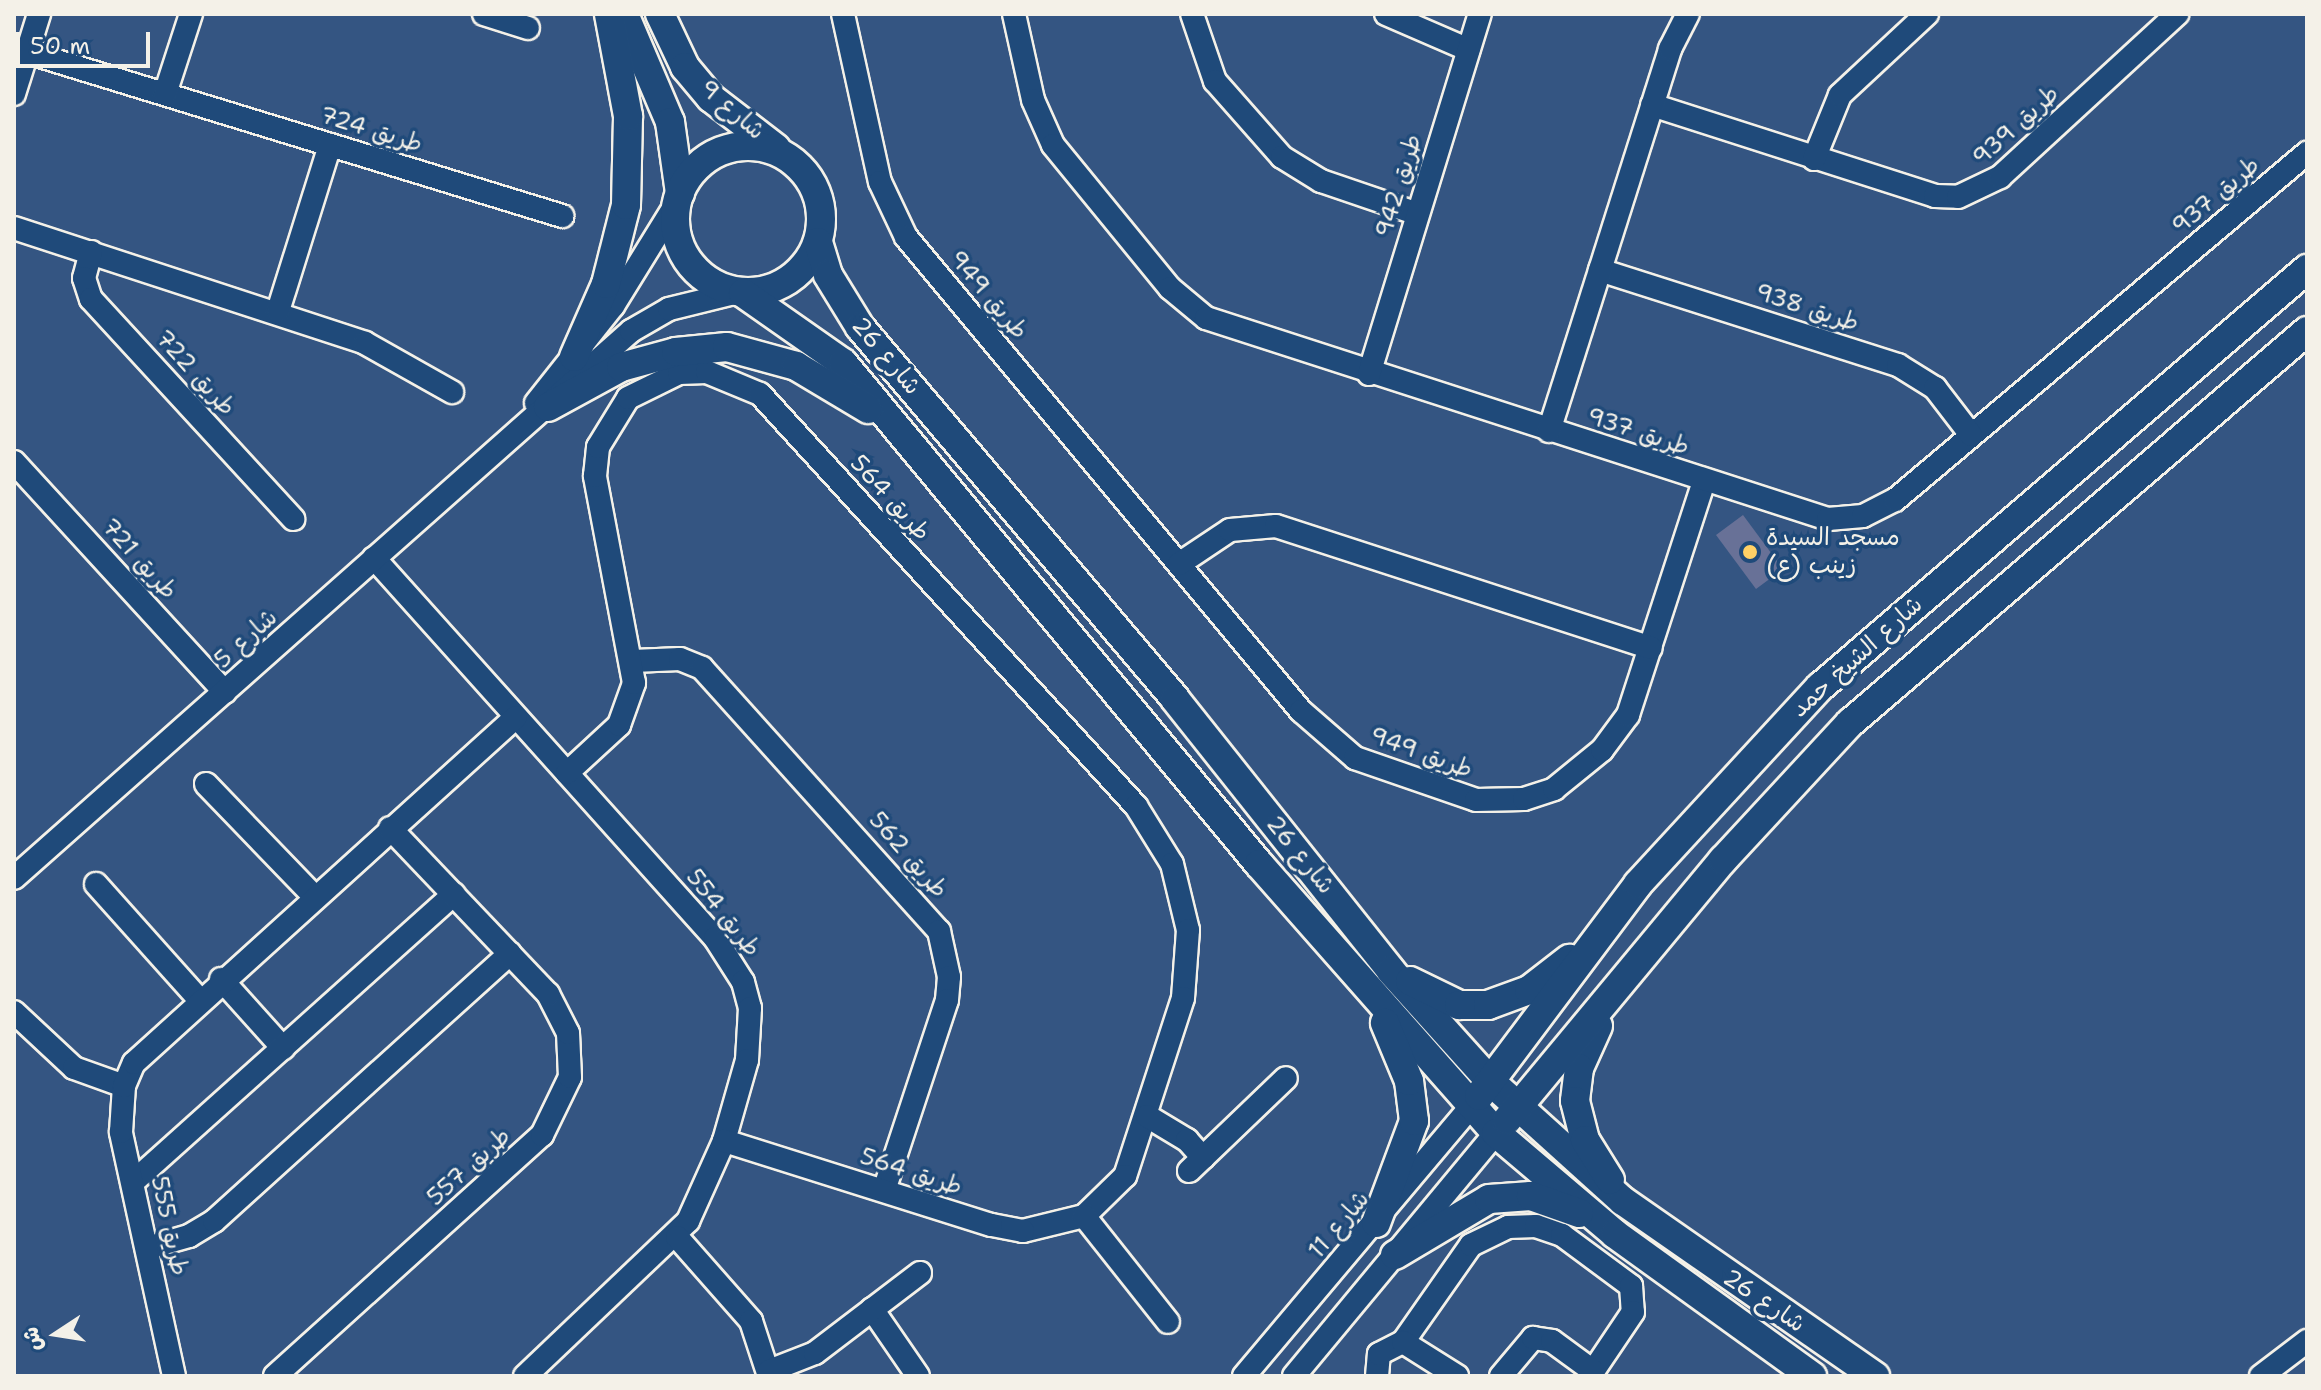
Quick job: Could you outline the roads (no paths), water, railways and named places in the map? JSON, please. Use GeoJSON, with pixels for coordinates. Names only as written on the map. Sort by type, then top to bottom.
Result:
{"type":"FeatureCollection","features":[{"type":"Feature","properties":{"kind":"main road"},"geometry":{"type":"LineString","coordinates":[[574,357],[606,284],[626,205],[628,116],[609,14]]}},
{"type":"Feature","properties":{"kind":"main road","name":"شارع 9"},"geometry":{"type":"LineString","coordinates":[[624,14],[670,122],[678,199]]}},
{"type":"Feature","properties":{"kind":"main road","name":"شارع 9"},"geometry":{"type":"LineString","coordinates":[[660,14],[685,67],[711,98],[789,158]]}},
{"type":"Feature","properties":{"kind":"main road"},"geometry":{"type":"LineString","coordinates":[[769,148],[789,158],[803,170],[820,204],[818,242],[804,267],[781,285],[741,292],[696,271],[675,228],[678,199],[698,166],[726,149],[769,148]]}},
{"type":"Feature","properties":{"kind":"main road","name":"شارع 26"},"geometry":{"type":"LineString","coordinates":[[818,242],[828,275],[860,327],[1175,699],[1391,971],[1490,1081],[1623,1201],[1875,1376]]}},
{"type":"Feature","properties":{"kind":"main road","name":"شارع الشيخ حمد"},"geometry":{"type":"LineString","coordinates":[[1471,1106],[1598,936],[1711,800],[1840,667],[2307,269]]}},
{"type":"Feature","properties":{"kind":"main road","name":"شارع 26"},"geometry":{"type":"LineString","coordinates":[[741,292],[821,344],[906,435],[1376,1000],[1496,1133],[1599,1220],[1812,1376]]}},
{"type":"Feature","properties":{"kind":"main road","name":"شارع الشيخ حمد"},"geometry":{"type":"LineString","coordinates":[[1496,1133],[1781,793],[1850,723],[2307,331]]}},
{"type":"Feature","properties":{"kind":"main road"},"geometry":{"type":"LineString","coordinates":[[548,407],[621,367],[676,352],[727,347],[796,366],[906,435]]}},
{"type":"Feature","properties":{"kind":"main road"},"geometry":{"type":"LineString","coordinates":[[1391,971],[1459,1005],[1488,1005],[1529,990],[1598,936]]}},
{"type":"Feature","properties":{"kind":"main road"},"geometry":{"type":"LineString","coordinates":[[1613,993],[1579,1068],[1575,1101],[1585,1140],[1623,1201]]}},
{"type":"Feature","properties":{"kind":"main road"},"geometry":{"type":"LineString","coordinates":[[1376,1000],[1414,1104],[1408,1148],[1376,1223]]}},
{"type":"Feature","properties":{"kind":"main road"},"geometry":{"type":"LineString","coordinates":[[1395,1255],[1474,1205],[1505,1196],[1543,1199],[1599,1220]]}},
{"type":"Feature","properties":{"kind":"street"},"geometry":{"type":"LineString","coordinates":[[14,94],[39,14]]}},
{"type":"Feature","properties":{"kind":"street"},"geometry":{"type":"LineString","coordinates":[[165,94],[191,14]]}},
{"type":"Feature","properties":{"kind":"street"},"geometry":{"type":"LineString","coordinates":[[484,14],[528,28]]}},
{"type":"Feature","properties":{"kind":"street","name":"طريق 949"},"geometry":{"type":"LineString","coordinates":[[843,14],[880,182],[898,225],[1332,743],[1371,765],[1476,800],[1539,795],[1602,750],[1628,715],[1704,481]]}},
{"type":"Feature","properties":{"kind":"street","name":"طريق 937"},"geometry":{"type":"LineString","coordinates":[[1014,14],[1033,100],[1053,145],[1181,299],[1220,326],[1816,517],[1851,519],[1885,507],[2307,153]]}},
{"type":"Feature","properties":{"kind":"street"},"geometry":{"type":"LineString","coordinates":[[1192,14],[1215,81],[1282,157],[1321,181],[1418,214]]}},
{"type":"Feature","properties":{"kind":"street"},"geometry":{"type":"LineString","coordinates":[[1386,14],[1469,50]]}},
{"type":"Feature","properties":{"kind":"street","name":"طريق 942"},"geometry":{"type":"LineString","coordinates":[[1369,374],[1480,14]]}},
{"type":"Feature","properties":{"kind":"street"},"geometry":{"type":"LineString","coordinates":[[1549,431],[1652,105],[1688,14]]}},
{"type":"Feature","properties":{"kind":"street"},"geometry":{"type":"LineString","coordinates":[[1814,159],[1840,95],[1927,14]]}},
{"type":"Feature","properties":{"kind":"street","name":"طريق 939"},"geometry":{"type":"LineString","coordinates":[[1652,105],[1935,196],[1981,190],[2177,14]]}},
{"type":"Feature","properties":{"kind":"street","name":"طريق 724"},"geometry":{"type":"LineString","coordinates":[[27,52],[562,216]]}},
{"type":"Feature","properties":{"kind":"street"},"geometry":{"type":"LineString","coordinates":[[278,311],[330,145]]}},
{"type":"Feature","properties":{"kind":"street","name":"شارع 5"},"geometry":{"type":"LineString","coordinates":[[509,435],[574,357],[678,199]]}},
{"type":"Feature","properties":{"kind":"street"},"geometry":{"type":"LineString","coordinates":[[14,228],[278,311],[387,353],[452,392]]}},
{"type":"Feature","properties":{"kind":"street","name":"طريق 722"},"geometry":{"type":"LineString","coordinates":[[91,252],[84,278],[91,299],[293,519]]}},
{"type":"Feature","properties":{"kind":"street","name":"طريق 938"},"geometry":{"type":"LineString","coordinates":[[1600,270],[1898,365],[1935,388],[1971,435]]}},
{"type":"Feature","properties":{"kind":"street","name":"شارع 5"},"geometry":{"type":"LineString","coordinates":[[14,878],[509,435],[548,407],[649,318],[741,292]]}},
{"type":"Feature","properties":{"kind":"street","name":"طريق 564"},"geometry":{"type":"LineString","coordinates":[[567,773],[619,725],[634,683],[633,661],[600,511],[598,447],[619,409],[651,382],[679,373],[735,380],[760,394],[1156,834],[1183,896],[1188,964],[1147,1116],[1125,1176],[1084,1216],[1023,1231],[724,1141]]}},
{"type":"Feature","properties":{"kind":"street","name":"طريق 721"},"geometry":{"type":"LineString","coordinates":[[15,464],[225,692]]}},
{"type":"Feature","properties":{"kind":"street"},"geometry":{"type":"LineString","coordinates":[[1179,564],[1230,530],[1276,526],[1651,648]]}},
{"type":"Feature","properties":{"kind":"street","name":"طريق 554"},"geometry":{"type":"LineString","coordinates":[[374,558],[715,938],[743,982],[751,1034],[724,1141],[677,1237],[525,1376]]}},
{"type":"Feature","properties":{"kind":"street","name":"طريق 562"},"geometry":{"type":"LineString","coordinates":[[633,661],[680,659],[702,668],[939,931],[947,953],[947,1000],[884,1190]]}},
{"type":"Feature","properties":{"kind":"street","name":"طريق 555"},"geometry":{"type":"LineString","coordinates":[[174,1376],[121,1132],[124,1086],[149,1045],[313,895],[516,717]]}},
{"type":"Feature","properties":{"kind":"street"},"geometry":{"type":"LineString","coordinates":[[206,784],[313,895]]}},
{"type":"Feature","properties":{"kind":"street","name":"طريق 557"},"geometry":{"type":"LineString","coordinates":[[275,1376],[555,1118],[570,1077],[568,1033],[548,994],[390,828]]}},
{"type":"Feature","properties":{"kind":"street"},"geometry":{"type":"LineString","coordinates":[[96,884],[199,999]]}},
{"type":"Feature","properties":{"kind":"street"},"geometry":{"type":"LineString","coordinates":[[133,1182],[454,894]]}},
{"type":"Feature","properties":{"kind":"street"},"geometry":{"type":"LineString","coordinates":[[147,1248],[189,1236],[214,1221],[510,954]]}},
{"type":"Feature","properties":{"kind":"street"},"geometry":{"type":"LineString","coordinates":[[221,979],[283,1048]]}},
{"type":"Feature","properties":{"kind":"street"},"geometry":{"type":"LineString","coordinates":[[14,1012],[74,1068],[124,1086]]}},
{"type":"Feature","properties":{"kind":"street"},"geometry":{"type":"LineString","coordinates":[[1147,1116],[1187,1140],[1196,1165],[1286,1078]]}},
{"type":"Feature","properties":{"kind":"street","name":"شارع 11"},"geometry":{"type":"LineString","coordinates":[[1244,1376],[1376,1223],[1471,1106]]}},
{"type":"Feature","properties":{"kind":"street"},"geometry":{"type":"LineString","coordinates":[[1294,1376],[1496,1133]]}},
{"type":"Feature","properties":{"kind":"street"},"geometry":{"type":"LineString","coordinates":[[1084,1216],[1168,1322]]}},
{"type":"Feature","properties":{"kind":"street"},"geometry":{"type":"LineString","coordinates":[[1377,1376],[1379,1354],[1403,1342],[1471,1245],[1508,1227],[1536,1226],[1562,1235],[1631,1286],[1633,1312],[1592,1374],[1552,1341],[1533,1338],[1501,1376]]}},
{"type":"Feature","properties":{"kind":"street"},"geometry":{"type":"LineString","coordinates":[[677,1237],[751,1321],[769,1373],[800,1362],[920,1273]]}},
{"type":"Feature","properties":{"kind":"street"},"geometry":{"type":"LineString","coordinates":[[872,1309],[918,1376]]}},
{"type":"Feature","properties":{"kind":"street"},"geometry":{"type":"LineString","coordinates":[[2261,1376],[2307,1341]]}},
{"type":"Feature","properties":{"kind":"street"},"geometry":{"type":"LineString","coordinates":[[1403,1342],[1457,1376]]}},
{"type":"Feature","properties":{"kind":"place","name":"مسجد السيدة زينب (ع)"},"geometry":{"type":"Point","coordinates":[1750,552]}}]}
